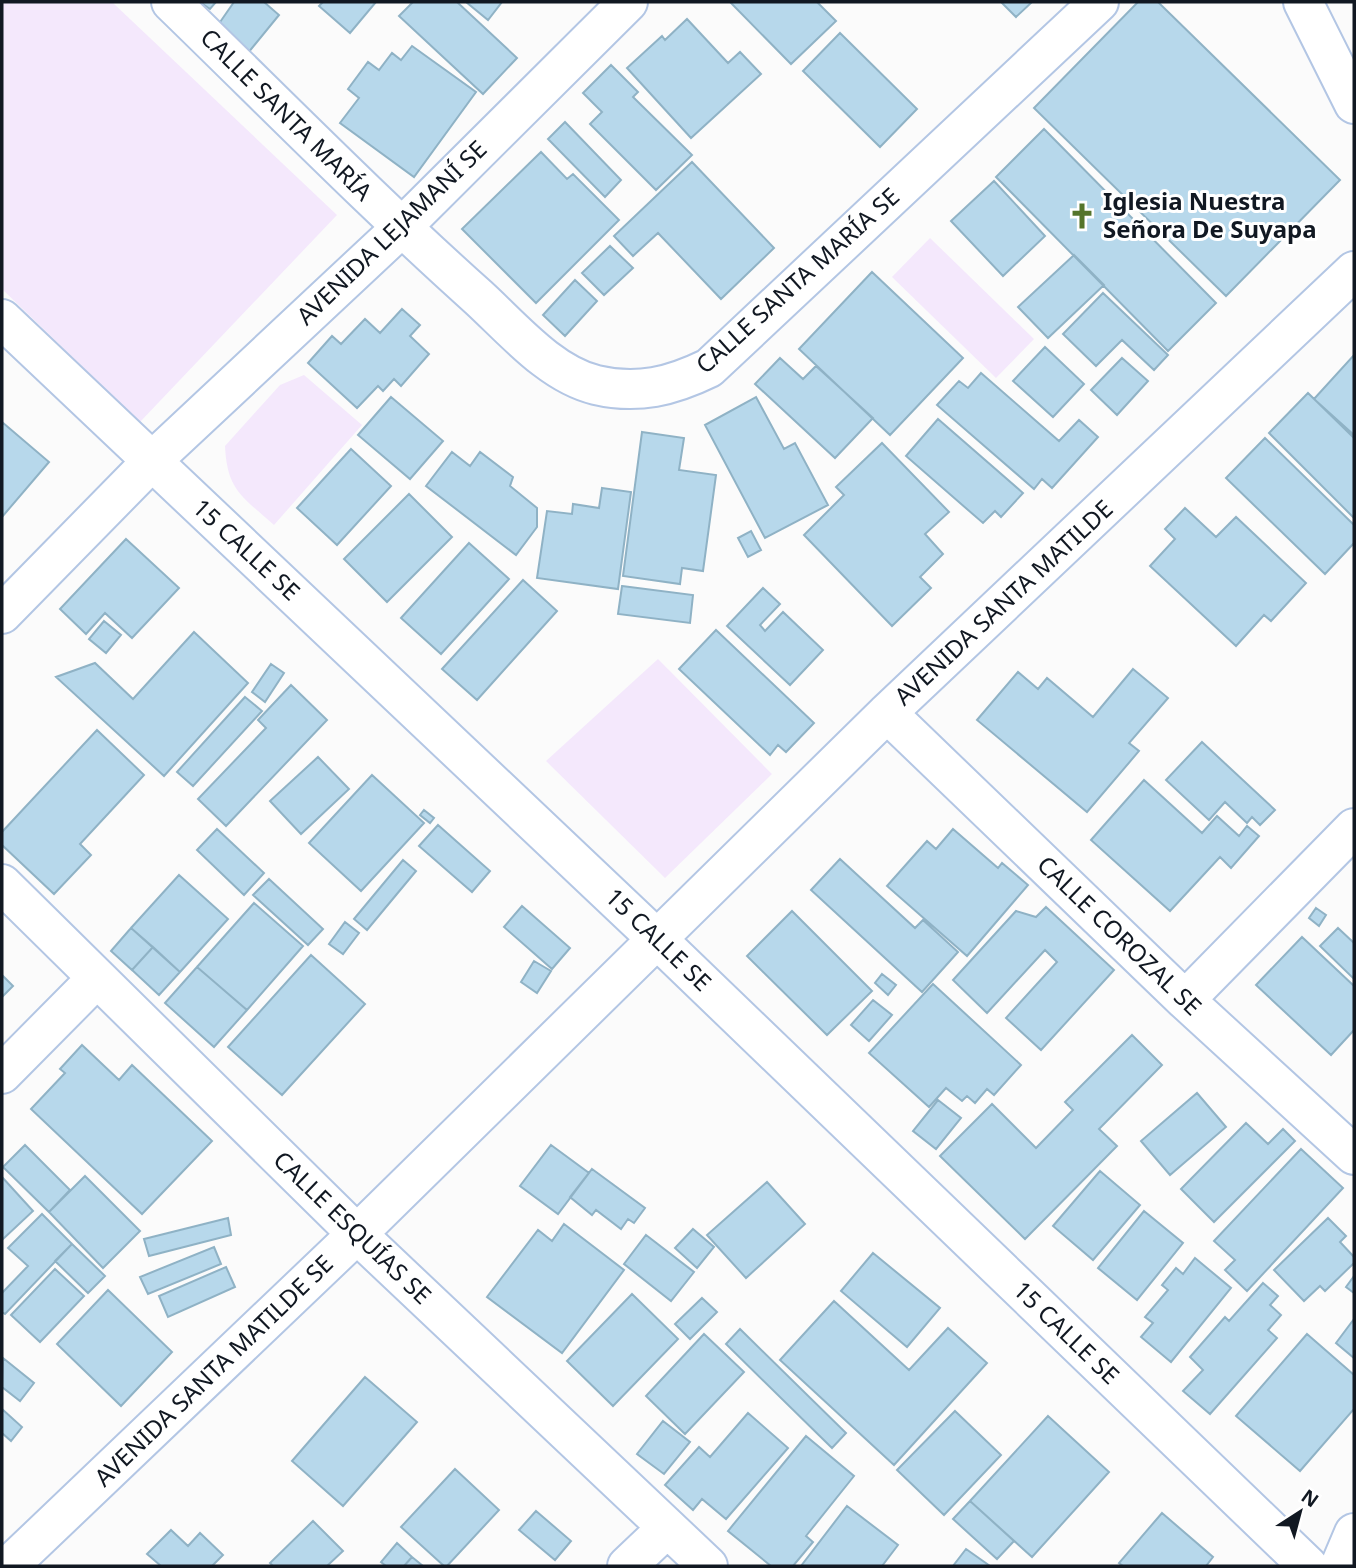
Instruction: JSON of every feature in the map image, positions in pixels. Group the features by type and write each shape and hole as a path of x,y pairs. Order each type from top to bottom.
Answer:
{"street":[{"name":"CALLE SANTA MARÍA","path":"171,2 401,228"},
{"name":"AVENIDA LEJAMANÍ SE","path":"2,614 152,461 401,228 628,2"},
{"name":"CALLE SANTA MARÍA SE","path":"401,228 552,364 595,385 637,390 676,385 709,368 1099,2"},
{"path":"1303,2 1354,104"},
{"name":"AVENIDA SANTA MATILDE","path":"658,940 887,713 1354,271"},
{"name":"15 CALLE SE","path":"2,319 658,940 1308,1566"},
{"name":"CALLE COROZAL SE","path":"887,713 1185,1000 1354,1155"},
{"path":"1185,1000 1354,828"},
{"name":"CALLE ESQUÍAS SE","path":"2,884 357,1234 708,1566"},
{"name":"AVENIDA SANTA MATILDE SE","path":"9,1566 357,1234 658,940"},
{"path":"2,1074 97,978"},
{"path":"627,1566 667,1528"},
{"path":"1340,1566 1354,1533"}],"shaded area":[{"path":"2,2 112,2 337,215 140,422 2,289"},
{"path":"930,238 1034,339 996,378 892,277"},
{"path":"304,375 362,425 274,525 245,500 233,483 226,461 225,446 280,385"},
{"path":"658,659 772,774 665,878 546,761"}],"building":[{"path":"200,2 216,2 210,9"},
{"path":"234,2 264,2 279,15 248,53 218,25"},
{"path":"323,2 376,2 350,33 319,6"},
{"path":"413,2 457,2 517,58 483,94 399,16"},
{"path":"466,2 502,2 488,20"},
{"path":"730,2 817,2 836,21 791,64"},
{"path":"1001,2 1032,2 1016,17"},
{"path":"1138,2 1158,2 1340,180 1226,296 1034,108"},
{"path":"687,19 728,63 740,52 761,74 691,138 627,68 662,36 665,40"},
{"path":"840,33 917,109 880,147 803,71"},
{"path":"412,46 476,92 414,177 340,123 359,98 348,89 368,62 379,70 392,53 401,60"},
{"path":"611,65 638,92 633,97 692,155 656,190 590,124 602,112 583,93"},
{"path":"565,122 621,180 605,197 548,139"},
{"name":"Iglesia Nuestra Señora De Suyapa","path":"1044,129 1216,303 1168,351 996,177"},
{"path":"541,152 567,179 573,174 619,220 536,303 462,229"},
{"path":"692,162 774,248 721,299 658,233 633,256 614,236"},
{"path":"994,181 1045,236 1003,276 951,221"},
{"path":"610,246 633,268 604,295 582,273"},
{"path":"1074,255 1104,285 1048,338 1018,307"},
{"path":"872,272 963,358 890,435 799,349"},
{"path":"575,280 597,301 565,336 543,315"},
{"path":"1103,293 1168,355 1154,370 1122,340 1096,366 1063,334"},
{"path":"402,309 420,325 410,336 429,354 401,386 394,379 383,391 378,386 357,408 308,363 332,336 341,344 365,319 380,333"},
{"path":"1045,347 1084,384 1053,417 1013,381"},
{"path":"1354,355 1354,435 1314,399"},
{"path":"780,358 803,379 816,366 873,418 835,458 755,384"},
{"path":"1122,358 1148,381 1117,415 1091,390"},
{"path":"981,373 1059,441 1079,420 1098,437 1052,488 1042,479 1034,489 937,405 959,381 968,388"},
{"path":"1308,393 1354,438 1354,518 1269,433"},
{"path":"391,397 443,441 410,479 358,435"},
{"path":"756,397 784,449 795,443 828,505 765,538 705,425"},
{"path":"938,419 1023,493 1001,517 995,511 983,523 906,456"},
{"path":"2,422 49,462 2,517"},
{"path":"642,432 684,438 679,470 716,475 703,571 682,568 680,584 623,576"},
{"path":"1265,438 1354,525 1354,543 1325,574 1226,478"},
{"path":"882,443 949,512 925,534 943,554 920,577 931,588 892,626 804,535 844,495 836,487"},
{"path":"351,449 391,486 337,545 297,508"},
{"path":"452,452 470,466 480,452 513,477 510,486 537,508 537,527 516,555 426,486"},
{"path":"602,488 631,492 618,589 537,578 547,511 572,514 573,504 599,508"},
{"path":"409,494 452,537 387,602 344,559"},
{"path":"1185,508 1216,537 1236,517 1306,583 1271,621 1264,615 1236,646 1150,566 1175,539 1165,529"},
{"path":"751,531 761,550 748,557 738,538"},
{"path":"126,539 179,588 132,638 105,613 86,634 60,609"},
{"path":"469,543 509,579 441,654 401,618"},
{"path":"523,580 557,611 477,700 442,669"},
{"path":"622,586 693,595 690,623 618,614"},
{"path":"763,588 780,604 760,625 765,631 783,612 823,650 790,685 727,626"},
{"path":"104,621 121,635 106,653 89,639"},
{"path":"716,630 814,723 786,752 778,745 770,755 679,669"},
{"path":"194,632 248,683 164,776 56,677 95,663 133,699"},
{"path":"271,664 284,673 265,702 252,692"},
{"path":"1133,669 1168,698 1129,743 1139,751 1087,812 977,720 1018,672 1038,689 1047,678 1093,717"},
{"path":"291,685 327,720 226,826 198,799 266,728 258,720"},
{"path":"245,697 262,711 193,786 177,772"},
{"path":"97,730 144,775 80,844 91,855 54,894 2,845 2,832"},
{"path":"1202,742 1275,810 1260,825 1252,817 1247,823 1225,802 1209,820 1166,780"},
{"path":"318,757 349,789 301,834 270,801"},
{"path":"372,775 424,823 361,891 309,843"},
{"path":"1144,780 1202,833 1217,816 1239,836 1247,826 1259,836 1231,868 1220,857 1170,911 1091,840"},
{"path":"424,810 434,818 430,823 420,815"},
{"path":"438,825 490,871 472,892 419,846"},
{"path":"217,829 264,873 244,895 197,850"},
{"path":"953,829 998,868 1002,863 1028,885 967,956 887,886 927,841 936,849"},
{"path":"840,859 915,928 923,920 958,952 922,992 811,890"},
{"path":"403,860 416,871 367,930 354,919"},
{"path":"179,875 228,919 180,972 131,928"},
{"path":"269,879 323,929 308,945 253,895"},
{"path":"254,903 303,946 247,1010 197,967"},
{"path":"522,906 570,948 552,969 504,927"},
{"path":"1046,907 1114,970 1041,1050 1006,1018 1057,962 1045,950 987,1013 953,980 1016,911 1036,917"},
{"path":"1316,908 1326,915 1319,926 1309,918"},
{"path":"792,911 872,991 827,1035 747,956"},
{"path":"345,922 359,933 343,954 329,944"},
{"path":"131,928 153,947 132,970 111,951"},
{"path":"1338,928 1354,943 1354,979 1320,946"},
{"path":"1302,937 1354,986 1354,1030 1331,1055 1256,985"},
{"path":"153,947 180,972 159,995 132,970"},
{"path":"311,955 365,1004 282,1095 228,1047"},
{"path":"534,961 551,971 537,993 521,982"},
{"path":"197,967 247,1010 214,1047 165,1003"},
{"path":"882,974 896,985 888,995 875,983"},
{"path":"2,975 13,986 2,997"},
{"path":"933,984 1021,1065 994,1095 987,1089 975,1103 967,1096 962,1101 946,1088 929,1107 869,1053"},
{"path":"873,1000 892,1015 869,1041 851,1025"},
{"path":"1132,1035 1162,1065 1099,1129 1117,1146 1025,1239 940,1156 992,1104 1036,1148 1073,1110 1065,1102"},
{"path":"82,1045 119,1080 132,1065 212,1141 142,1214 31,1109 65,1073 60,1069"},
{"path":"1197,1093 1226,1127 1170,1175 1141,1141"},
{"path":"938,1100 961,1118 936,1149 913,1131"},
{"path":"1246,1123 1268,1144 1283,1129 1295,1141 1214,1222 1181,1189"},
{"path":"25,1145 70,1190 49,1212 3,1167"},
{"path":"551,1145 589,1173 558,1214 520,1186"},
{"path":"1301,1149 1343,1188 1247,1291 1225,1270 1235,1260 1214,1241"},
{"path":"592,1169 645,1208 634,1223 628,1219 621,1229 596,1210 592,1215 570,1197"},
{"path":"1100,1171 1140,1205 1093,1260 1053,1226"},
{"path":"85,1176 140,1231 103,1268 49,1212"},
{"path":"2,1177 33,1211 2,1240"},
{"path":"767,1182 805,1224 746,1278 707,1235"},
{"path":"1144,1211 1183,1243 1137,1300 1098,1268"},
{"path":"42,1214 72,1244 5,1314 2,1312 2,1293 28,1266 8,1248"},
{"path":"228,1218 231,1235 149,1256 144,1239"},
{"path":"1328,1218 1346,1236 1340,1242 1354,1257 1354,1263 1325,1291 1320,1286 1304,1301 1274,1270"},
{"path":"564,1224 624,1270 562,1353 487,1297 538,1230 552,1241"},
{"path":"693,1229 714,1247 697,1268 675,1248"},
{"path":"646,1235 694,1272 671,1301 624,1264"},
{"path":"72,1244 105,1276 88,1293 55,1261"},
{"path":"214,1247 221,1264 148,1294 140,1277"},
{"path":"873,1253 940,1308 907,1347 841,1291"},
{"path":"1195,1258 1231,1288 1171,1362 1141,1337 1153,1323 1145,1317 1168,1290 1162,1285 1176,1268 1183,1274"},
{"path":"226,1267 235,1287 168,1317 159,1296"},
{"path":"55,1269 84,1296 40,1342 11,1315"},
{"path":"1354,1276 1354,1293 1346,1287"},
{"path":"1263,1283 1278,1296 1270,1305 1281,1315 1268,1330 1277,1338 1210,1414 1183,1391 1203,1370 1190,1357 1225,1317 1229,1321"},
{"path":"108,1290 172,1352 121,1406 57,1344"},
{"path":"632,1294 678,1339 613,1406 567,1361"},
{"path":"702,1298 717,1312 690,1339 675,1324"},
{"path":"834,1301 909,1370 948,1328 987,1363 894,1465 780,1360"},
{"path":"1354,1319 1354,1358 1336,1343"},
{"path":"740,1329 846,1433 832,1448 726,1344"},
{"path":"704,1334 744,1372 685,1434 646,1396"},
{"path":"1307,1334 1354,1375 1354,1409 1300,1471 1236,1416"},
{"path":"3,1358 34,1383 20,1401 2,1387"},
{"path":"365,1377 417,1422 343,1506 292,1461"},
{"path":"2,1409 22,1427 11,1441 2,1433"},
{"path":"955,1411 1001,1455 944,1515 897,1470"},
{"path":"748,1413 788,1448 726,1519 702,1499 693,1510 665,1485 699,1447 710,1457"},
{"path":"1048,1416 1109,1472 1032,1557 970,1501"},
{"path":"663,1421 690,1442 664,1474 637,1454"},
{"path":"806,1436 854,1476 806,1536 813,1542 793,1566 771,1566 728,1531"},
{"path":"455,1469 499,1510 447,1566 444,1566 401,1527"},
{"path":"970,1501 1014,1541 997,1559 953,1519"},
{"path":"847,1506 898,1545 882,1566 801,1566"},
{"path":"536,1511 571,1541 555,1560 519,1530"},
{"path":"1162,1513 1213,1557 1206,1566 1123,1566 1119,1563"},
{"path":"313,1521 343,1551 327,1566 273,1566 270,1563"},
{"path":"171,1530 188,1546 200,1533 223,1555 212,1566 161,1566 147,1554"},
{"path":"397,1543 412,1557 404,1566 386,1566 381,1562"},
{"path":"966,1549 990,1566 953,1566"},
{"path":"412,1557 423,1566 404,1566"}],"place":[{"name":"Iglesia Nuestra Señora De Suyapa","path":"1082,216"}]}
